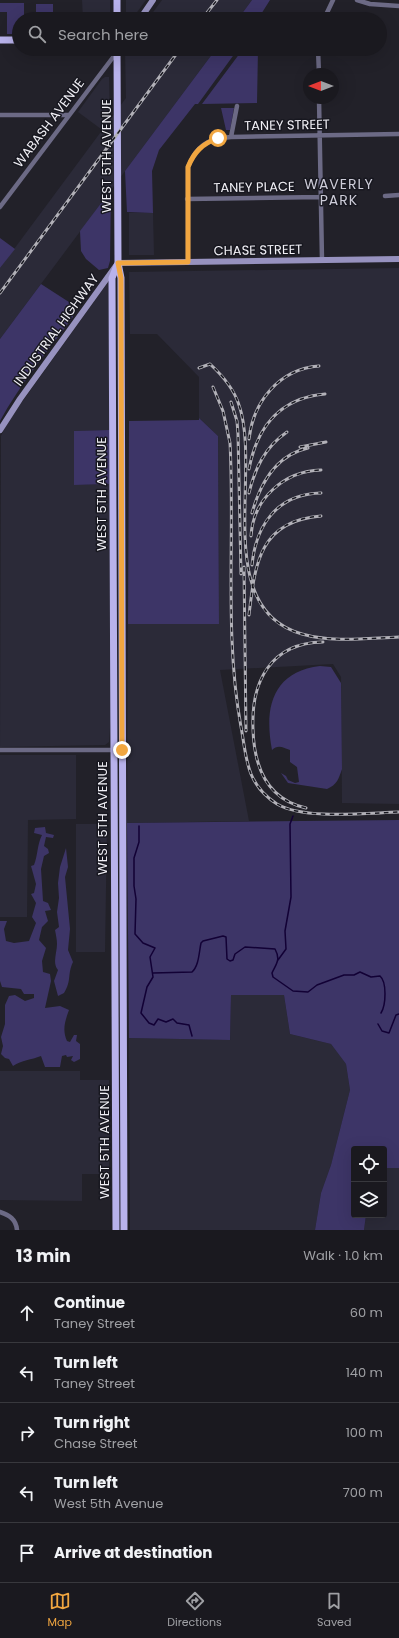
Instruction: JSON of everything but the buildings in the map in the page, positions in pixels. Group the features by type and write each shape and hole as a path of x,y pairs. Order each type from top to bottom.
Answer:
{"main road":[{"path":"117,0 117,12"},
{"path":"0,40 12,40"},
{"name":"WEST 5TH AVENUE","path":"117,56 118,263 121,278 124,1230"},
{"name":"WEST 5TH AVENUE","path":"116,1230 112,278 118,263"},
{"path":"113,368 121,368"},
{"path":"113,488 122,488"},
{"path":"114,670 122,669"},
{"path":"115,986 123,986"},
{"path":"116,1160 124,1159"}],"street":[{"path":"145,12 154,0"},
{"path":"327,12 333,0"},
{"path":"357,0 383,6 399,6"},
{"name":"WABASH AVENUE","path":"0,207 113,56"},
{"path":"318,56 318,68"},
{"path":"319,104 322,260"},
{"path":"231,137 237,106"},
{"path":"0,115 69,115"},
{"name":"TANEY STREET","path":"188,262 186,176 192,156 207,142 218,138 231,137 399,134"},
{"path":"385,196 399,195"},
{"name":"TANEY PLACE","path":"187,199 320,197"},
{"name":"CHASE STREET","path":"118,263 399,259"},
{"name":"INDUSTRIAL HIGHWAY","path":"0,430 20,399 118,263"},
{"path":"0,750 122,750"},
{"path":"0,1212 9,1215 14,1221 17,1230"}],"shaded area":[{"path":"82,0 110,0 110,12 83,12"},
{"path":"126,0 146,0 137,12 126,12"},
{"path":"162,0 252,0 243,12 153,12"},
{"path":"252,0 270,0 262,12 243,12"},
{"path":"0,3 24,3 24,12 12,12 12,34 7,34 7,12 0,12"},
{"path":"36,4 53,4 53,12 36,12"},
{"path":"125,56 211,56 0,339 0,268 126,98"},
{"path":"211,56 233,56 198,104 195,104 159,150 152,171 153,213 127,212 125,171"},
{"path":"238,56 258,56 257,103 202,104"},
{"path":"105,77 109,77 110,116 101,129 78,112"},
{"path":"221,108 234,108 230,130 226,130"},
{"path":"111,190 110,261 108,268 99,270 86,259 81,251 80,231"},
{"path":"129,213 153,213 154,255 129,255"},
{"path":"0,238 15,249 0,268"},
{"path":"399,268 399,804 342,803 341,677 333,664 220,670 249,821 127,823 128,624 219,624 218,436 199,418 199,377 157,334 130,334 129,272"},
{"path":"109,281 109,430 74,431 74,485 109,484 112,701 109,742 105,745 0,747 1,436 7,423"},
{"path":"41,284 72,304 73,317 25,381 0,421 0,339"},
{"path":"199,418 218,436 219,624 128,624 129,421 199,420"},
{"path":"109,430 109,484 74,485 74,431"},
{"path":"320,666 331,667 341,683 342,769 339,778 327,789 288,783 281,773 286,776 288,780 295,783 299,782 297,767 290,762 290,750 276,747 272,750 269,720 275,694 282,684 291,676 304,670"},
{"path":"0,755 76,755 76,819 28,820 27,917 0,917"},
{"path":"399,820 399,1168 387,1168 387,1146 351,1146 351,1218 366,1218 364,1230 315,1230 321,1193 331,1165 350,1090 346,1064 331,1044 290,1034 284,995 231,995 230,1040 129,1038 127,823"},
{"path":"76,824 107,824 105,952 76,952"},
{"path":"45,827 46,833 54,835 53,838 46,837 44,846 48,849 49,853 44,856 41,869 43,901 48,903 51,910 45,911 48,921 42,927 39,940 46,948 42,961 43,972 50,974 51,981 45,1008 60,1006 69,1010 66,1018 65,1037 67,1041 70,1042 74,1035 77,1035 76,1041 80,1044 80,1059 74,1062 71,1060 73,1056 67,1057 66,1055 62,1056 60,1067 45,1067 41,1056 20,1062 13,1066 9,1059 5,1058 1,1054 3,1046 1,1037 5,1024 5,1005 9,996 15,995 25,1001 34,998 34,994 24,994 21,989 2,987 0,981 0,921 7,921 4,929 6,941 14,943 29,941 36,923 32,917 36,903 31,894 34,893 36,884 31,866 34,865 42,835 34,833 35,828"},
{"path":"66,848 68,867 65,877 70,929 68,950 73,962 70,970 69,981 64,993 58,996 54,981 58,970 55,964 57,939 55,930 59,927 57,912 59,898 58,883 60,867"},
{"path":"231,995 284,995 290,1034 331,1044 346,1064 350,1090 331,1165 321,1193 315,1230 130,1230 129,1038 230,1040"},
{"path":"0,1071 80,1071 80,1080 109,1080 109,1174 82,1174 82,1201 0,1200"},
{"path":"387,1168 399,1168 399,1230 364,1230 366,1218 387,1218"}],"waterway":[{"path":"278,960 286,949 285,931 291,897 290,824 293,816"},
{"path":"139,826 139,842 134,858 134,886 136,899 135,934 143,943 155,948 150,957 153,977 147,987 141,1013 149,1023 154,1025 158,1019 166,1022 173,1019 177,1023 189,1025 192,1036"},
{"path":"153,973 192,972 197,963 201,943 203,941 223,936 226,937 227,959 230,961 233,960 235,954 245,947 275,949 278,959 272,973 273,977 293,991 308,992 317,985 344,975 354,975 360,972 371,977 380,976 385,988 384,1005 381,1013"},
{"path":"378,1024 382,1031 389,1033 396,1015 399,1014"}],"railway":[{"path":"208,12 217,0"},
{"path":"0,293 175,56"},
{"path":"199,368 210,364 228,383 239,405 245,433 245,535 248,568 257,597 274,620 302,634 314,637 338,639 399,637"},
{"path":"249,439 256,412 262,400 270,390 292,373 305,368 319,366"},
{"path":"213,387 223,411 230,443 231,621 233,657 241,727 251,774 265,795 277,804 289,809 319,814 399,812"},
{"path":"249,469 258,440 273,417 283,408 295,402 309,397 325,394"},
{"path":"231,402 237,421 238,434 241,574"},
{"path":"249,493 254,475 262,459 273,444 287,432"},
{"path":"300,447 326,442"},
{"path":"252,513 255,502 271,472 287,457 308,448"},
{"path":"251,536 253,523 258,510 264,499 273,490 283,482 295,476 321,470"},
{"path":"252,565 258,537 272,514 292,499 321,493"},
{"path":"249,615 254,579 264,548 273,536 284,526 300,520 321,516"},
{"path":"244,567 246,731"},
{"path":"306,808 292,804 281,797 272,789 265,779 256,756 253,712 260,681 267,668 289,649 305,644 323,642"}],"district":[{"name":"WAVERLY PARK","path":"339,192"}],"route":[{"path":"122,750 121,278 118,263 188,262 186,176 188,167 192,156 198,149 207,142 218,138"}]}
